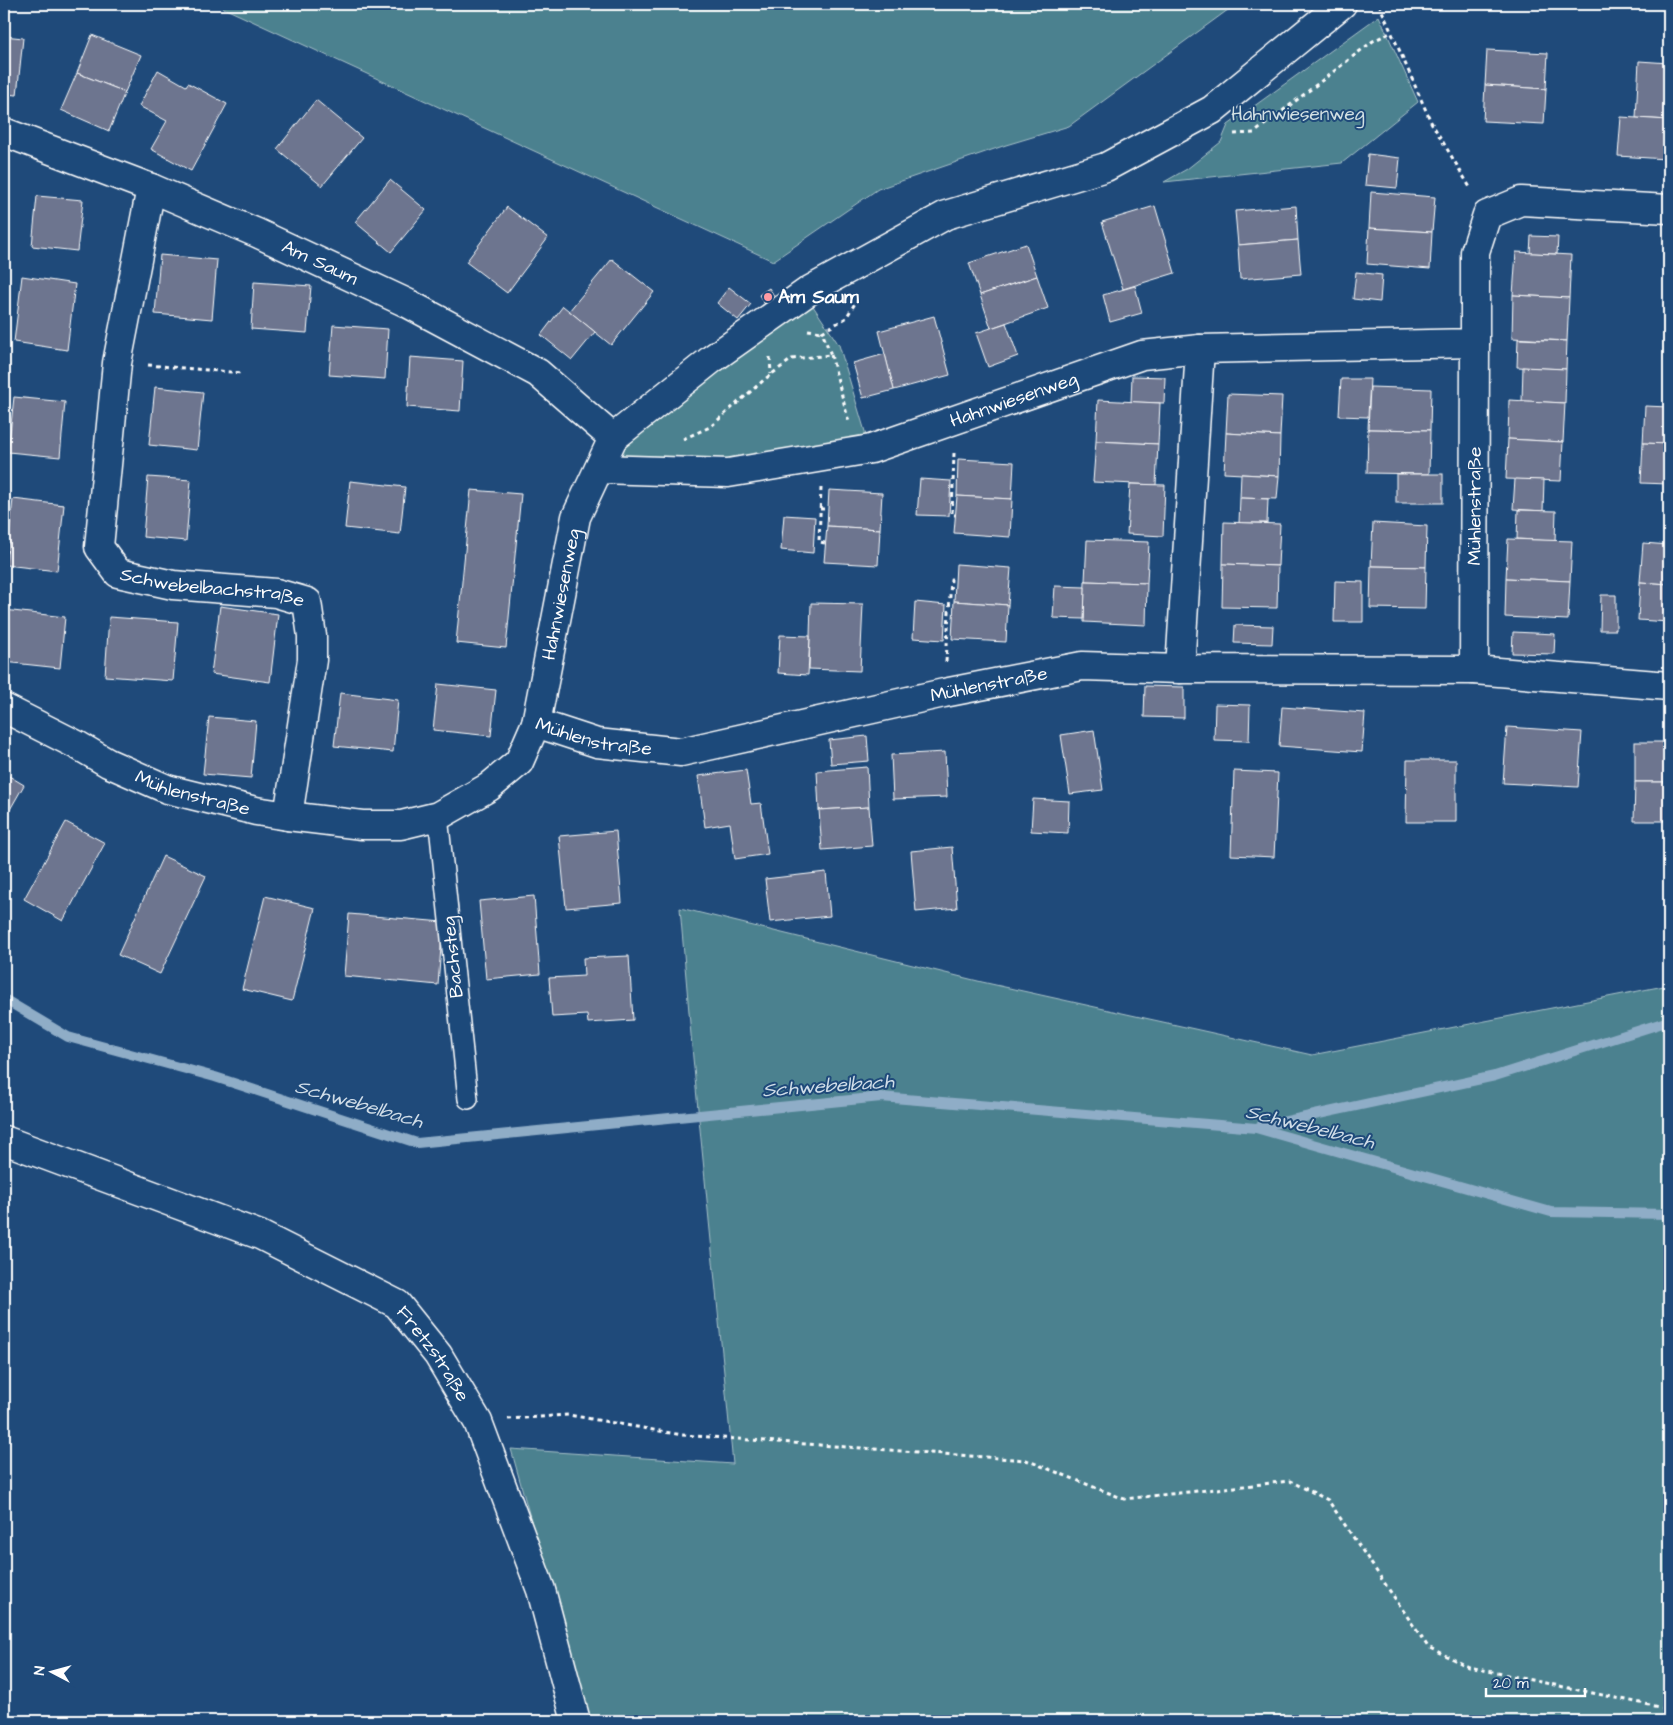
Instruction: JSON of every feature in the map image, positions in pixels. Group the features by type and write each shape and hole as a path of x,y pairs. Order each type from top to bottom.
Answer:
{"street":[{"path":"613,438 712,359 810,290 946,215 1106,167 1212,110 1342,4"},
{"name":"Am Saum","path":"4,132 151,188 257,233 407,303 538,373 613,438"},
{"name":"Schwebelbachstraße","path":"151,188 117,363 99,547 118,573 173,584 276,593 307,602 312,636 312,660 288,816"},
{"path":"1475,343 1475,252 1487,215 1521,201 1669,208"},
{"name":"Hahnwiesenweg","path":"600,470 728,473 871,449 1142,355 1200,349 1475,343"},
{"name":"Mühlenstraße","path":"1474,670 1475,343"},
{"path":"1180,669 1200,349"},
{"name":"Hahnwiesenweg","path":"536,723 576,517 600,470 613,438"},
{"name":"Mühlenstraße","path":"4,708 108,763 167,789 256,811 288,816 362,825 401,825 438,816 489,787 518,762 536,723 597,743 681,752 944,692 1082,666 1180,669 1474,670 1669,686"},
{"name":"Fretzstraße","path":"4,1140 260,1236 397,1304 438,1355 478,1422 541,1590 576,1721"}],"lane":[{"name":"Bachsteg","path":"438,816 468,1099"}],"path":[{"path":"1379,4 1431,122 1487,215"},
{"path":"1227,134 1254,133 1373,41 1392,32"},
{"path":"857,451 831,355 822,332 846,318 862,295"},
{"path":"676,442 710,427 765,379 792,359 831,355"},
{"path":"117,363 242,373"},
{"path":"955,515 952,515 957,420"},
{"path":"822,457 819,542 825,543"},
{"path":"953,476 958,476"},
{"path":"820,509 827,508"},
{"path":"944,692 951,618 951,579 955,580"},
{"path":"478,1422 569,1415 682,1435 1026,1460 1124,1499 1290,1481 1328,1500 1428,1647 1469,1666 1669,1709"}],"green space":[{"path":"215,4 1236,4 1069,126 1006,145 878,189 773,261"},
{"path":"1379,16 1418,102 1342,163 1164,182 1187,169 1221,142 1228,125"},
{"path":"811,303 839,345 869,445 726,469 607,465 619,441"},
{"path":"680,908 982,982 1312,1055 1669,985 1669,1721 587,1721 511,1449 733,1464"}],"building":[{"path":"92,35 141,55 125,92 77,73"},
{"path":"4,36 23,38 17,95 4,94"},
{"path":"1487,50 1548,53 1546,89 1485,85"},
{"path":"1639,61 1669,63 1669,120 1636,118"},
{"path":"158,70 186,86 188,83 227,104 191,171 151,149 167,121 139,106"},
{"path":"77,73 125,92 109,131 61,110"},
{"path":"1485,85 1546,89 1544,124 1483,121"},
{"path":"316,100 362,138 322,186 277,149"},
{"path":"1621,117 1668,120 1666,159 1618,156"},
{"path":"1368,154 1400,158 1397,188 1365,185"},
{"path":"390,180 426,210 391,252 355,222"},
{"path":"1371,192 1435,197 1432,232 1369,228"},
{"path":"37,196 83,200 77,251 32,246"},
{"path":"1155,206 1175,273 1123,289 1102,222"},
{"path":"1296,206 1298,240 1238,245 1235,211"},
{"path":"507,207 548,238 507,293 466,262"},
{"path":"1369,228 1432,232 1430,269 1367,264"},
{"path":"1531,236 1558,237 1557,254 1530,253"},
{"path":"1298,240 1301,274 1240,279 1238,245"},
{"path":"1026,244 1037,276 980,295 969,263"},
{"path":"1516,252 1571,255 1569,298 1513,295"},
{"path":"160,255 217,260 212,319 155,314"},
{"path":"612,259 654,292 611,345 569,311"},
{"path":"1356,272 1382,275 1380,302 1353,299"},
{"path":"22,276 75,284 67,350 14,342"},
{"path":"1037,276 1048,308 991,328 980,295"},
{"path":"254,282 311,286 307,333 251,329"},
{"path":"1135,286 1142,313 1110,322 1103,295"},
{"path":"729,287 751,304 738,320 717,303"},
{"name":"Am Saum","path":"769,288 776,299 766,306 759,295"},
{"path":"1513,295 1569,298 1567,341 1512,338"},
{"path":"563,306 595,332 572,360 541,335"},
{"path":"934,316 950,375 894,390 879,331"},
{"path":"1006,323 1018,356 988,367 976,333"},
{"path":"333,325 388,329 385,379 329,375"},
{"path":"1518,339 1567,341 1566,369 1517,367"},
{"path":"885,354 894,390 863,398 853,363"},
{"path":"410,357 463,361 460,411 407,407"},
{"path":"1523,367 1566,369 1565,403 1522,401"},
{"path":"1132,376 1165,377 1164,403 1131,402"},
{"path":"1341,379 1370,379 1368,417 1339,416"},
{"path":"155,387 203,392 197,450 149,445"},
{"path":"1370,387 1431,389 1430,430 1368,429"},
{"path":"1228,394 1282,396 1280,436 1226,433"},
{"path":"14,397 65,402 60,457 8,452"},
{"path":"1098,400 1160,403 1158,444 1096,441"},
{"path":"1509,400 1565,403 1563,442 1508,439"},
{"path":"1645,406 1669,407 1669,444 1643,443"},
{"path":"1368,429 1430,430 1429,474 1367,473"},
{"path":"1226,433 1280,436 1279,476 1224,473"},
{"path":"1508,439 1563,442 1561,481 1506,479"},
{"path":"1096,441 1158,444 1156,485 1093,482"},
{"path":"1643,443 1669,444 1669,484 1641,483"},
{"path":"958,459 1014,462 1012,499 957,496"},
{"path":"1241,474 1279,476 1277,499 1240,498"},
{"path":"1396,474 1443,474 1443,503 1396,503"},
{"path":"148,477 191,480 186,541 143,537"},
{"path":"920,479 951,481 949,516 917,515"},
{"path":"1515,479 1544,480 1543,511 1513,509"},
{"path":"350,481 405,487 400,534 345,528"},
{"path":"1130,484 1165,485 1163,536 1127,534"},
{"path":"471,490 521,494 506,648 456,643"},
{"path":"829,490 882,493 880,529 827,526"},
{"path":"957,496 1012,499 1010,537 954,533"},
{"path":"1240,498 1268,499 1267,523 1239,523"},
{"path":"13,499 64,505 57,571 6,565"},
{"path":"1518,510 1556,511 1555,541 1517,539"},
{"path":"784,515 815,517 813,553 781,550"},
{"path":"1224,522 1280,524 1278,566 1223,564"},
{"path":"1373,523 1427,526 1426,567 1371,566"},
{"path":"827,526 880,529 878,565 824,562"},
{"path":"1508,539 1572,541 1570,581 1506,578"},
{"path":"1087,540 1149,542 1147,583 1085,581"},
{"path":"1643,543 1669,545 1669,584 1640,582"},
{"path":"956,564 1011,568 1008,605 954,601"},
{"path":"1223,564 1278,566 1277,608 1222,607"},
{"path":"1371,566 1426,567 1425,609 1370,608"},
{"path":"1506,578 1570,581 1568,620 1505,617"},
{"path":"1085,581 1147,583 1146,625 1084,622"},
{"path":"1335,581 1363,582 1363,622 1334,622"},
{"path":"1640,582 1669,584 1669,622 1638,620"},
{"path":"1055,586 1085,587 1084,619 1053,618"},
{"path":"1601,595 1616,595 1616,630 1600,630"},
{"path":"954,601 1008,605 1006,642 952,639"},
{"path":"915,602 946,605 944,640 913,638"},
{"path":"811,603 863,604 860,671 809,669"},
{"path":"220,606 278,614 270,682 211,674"},
{"path":"4,610 65,617 60,668 4,662"},
{"path":"109,617 178,622 173,681 105,676"},
{"path":"1235,625 1273,626 1272,644 1234,643"},
{"path":"1513,632 1555,634 1554,654 1512,653"},
{"path":"780,635 810,636 808,675 778,673"},
{"path":"438,684 496,690 491,736 433,730"},
{"path":"1145,686 1184,687 1184,718 1144,717"},
{"path":"340,693 398,700 393,752 334,746"},
{"path":"1215,704 1250,705 1249,741 1214,740"},
{"path":"1282,707 1365,713 1362,752 1279,746"},
{"path":"209,717 256,721 251,778 203,774"},
{"path":"1507,727 1582,732 1578,787 1503,783"},
{"path":"1094,730 1103,790 1070,794 1061,735"},
{"path":"867,736 869,761 831,764 829,740"},
{"path":"1635,742 1669,742 1669,782 1635,782"},
{"path":"945,752 947,797 893,799 891,755"},
{"path":"1407,760 1456,760 1456,822 1406,822"},
{"path":"867,767 869,807 819,810 817,771"},
{"path":"746,770 751,804 761,803 768,854 735,859 730,823 705,827 698,776"},
{"path":"1234,771 1278,773 1274,857 1231,855"},
{"path":"4,773 24,785 4,820"},
{"path":"1635,782 1669,782 1669,821 1634,821"},
{"path":"1033,799 1069,801 1068,833 1031,831"},
{"path":"869,807 872,846 822,850 819,810"},
{"path":"66,822 105,843 63,921 24,899"},
{"path":"616,831 622,903 566,908 559,836"},
{"path":"952,847 957,908 916,912 911,851"},
{"path":"163,856 206,876 160,974 118,955"},
{"path":"826,872 830,916 770,922 765,879"},
{"path":"265,896 315,908 292,1001 242,989"},
{"path":"534,896 540,974 486,979 479,901"},
{"path":"349,914 443,922 438,985 344,976"},
{"path":"629,956 633,1020 588,1023 587,1015 552,1017 549,978 584,976 583,958"}],"waterway":[{"name":"Schwebelbach","path":"4,999 68,1037 215,1077 417,1143 881,1097 1256,1128 1551,1212 1669,1214"},
{"path":"1259,1127 1495,1076 1669,1021"}],"place":[{"name":"Am Saum","path":"768,297"}]}
